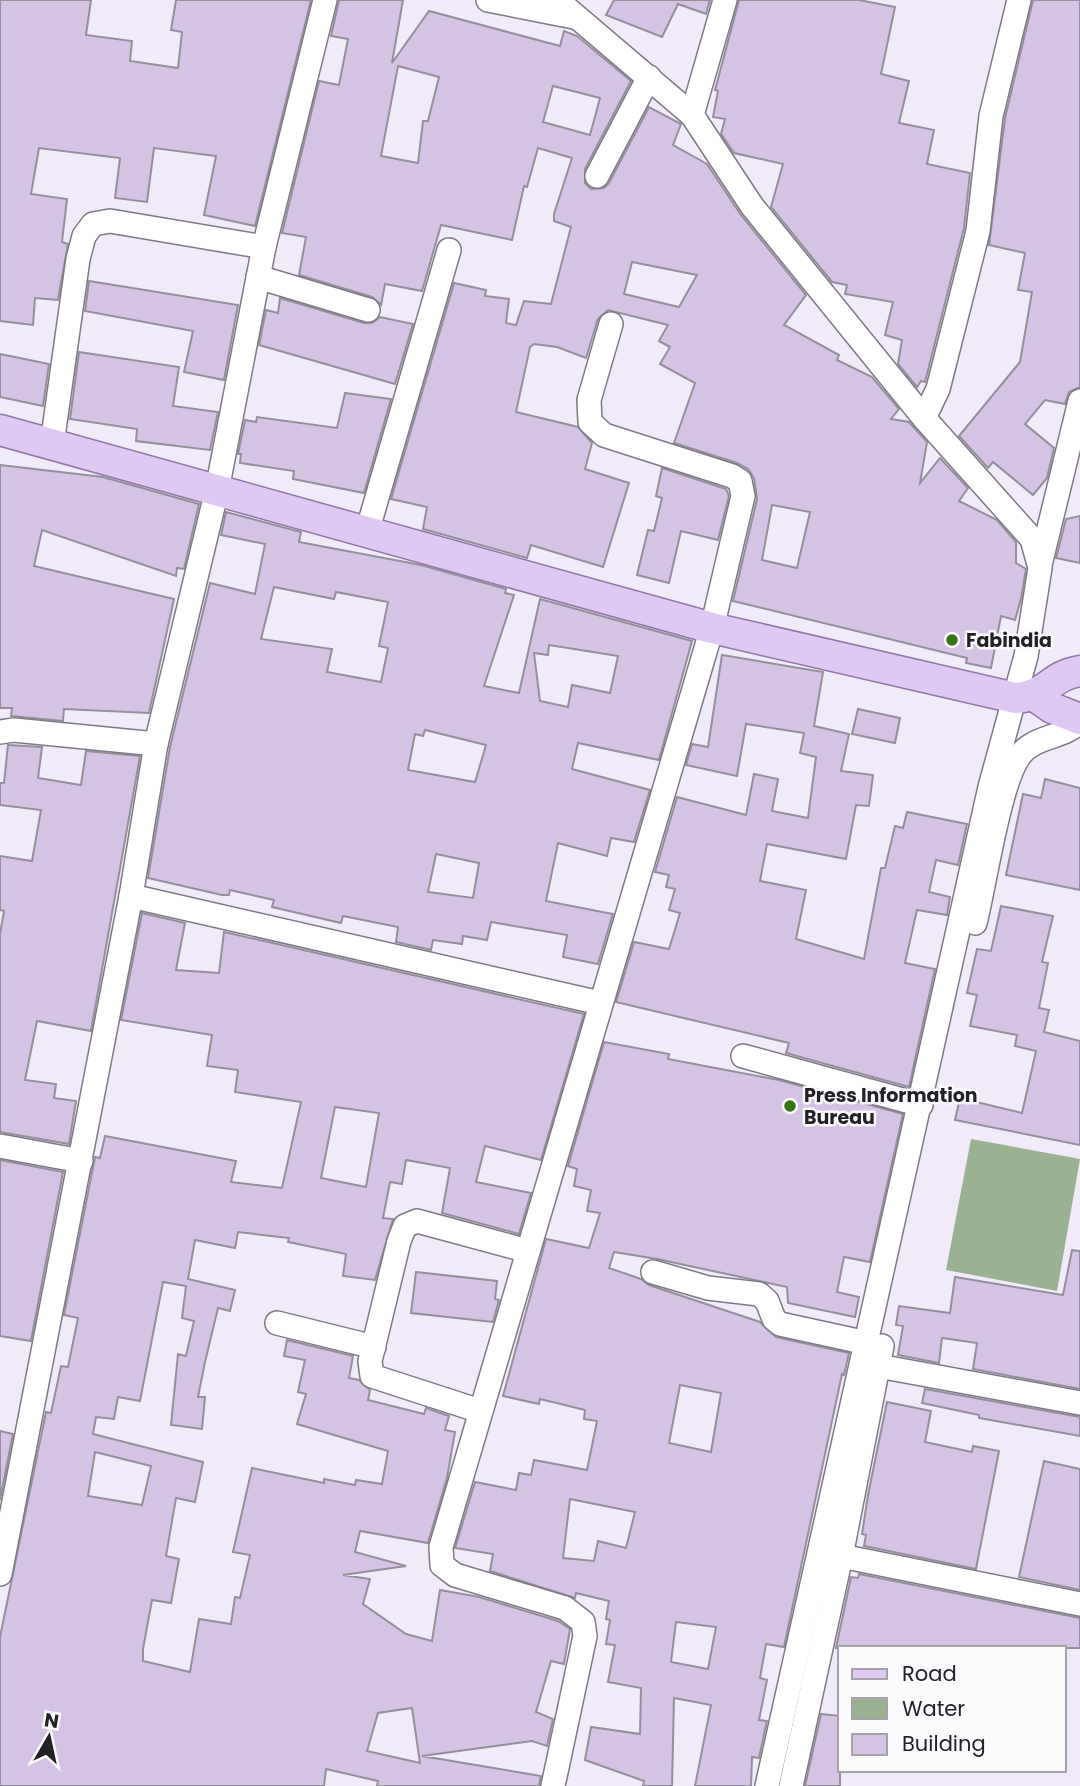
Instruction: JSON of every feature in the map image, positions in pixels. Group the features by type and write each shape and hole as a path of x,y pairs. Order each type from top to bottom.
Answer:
{"main road":[{"path":"0,430 712,628 1026,697 1080,720"},
{"path":"1026,697 1068,673 1080,671"}],"street":[{"path":"0,1574 131,896 156,744 217,490 264,247 325,0"},
{"path":"488,0 582,19"},
{"path":"557,0 692,115 752,206 924,418 1032,540 1040,568"},
{"path":"692,115 725,0"},
{"path":"924,418 938,389 978,231 991,116 1019,0"},
{"path":"597,176 649,77"},
{"path":"52,444 78,259 84,236 93,224 110,221 264,247"},
{"path":"367,532 449,250"},
{"path":"258,276 368,310"},
{"path":"553,1786 585,1636 583,1622 565,1608 455,1576 446,1570 440,1557 480,1411 712,628 743,488 740,481 732,476 604,435 594,428 588,414 589,400 611,324"},
{"path":"767,1786 984,814 1026,697 1026,656 1040,568 1080,401"},
{"path":"791,1786 841,1556 878,1366 1009,779 1019,756 1029,746 1063,734 1080,720"},
{"path":"0,732 14,730 156,744"},
{"path":"131,896 600,1003"},
{"path":"743,1056 921,1105"},
{"path":"0,1146 81,1161"},
{"path":"480,1411 377,1379 369,1370 399,1241 405,1226 411,1222 427,1222 527,1251"},
{"path":"653,1272 722,1291 759,1294 767,1301 774,1320 780,1324 867,1343"},
{"path":"277,1323 374,1347"},
{"path":"878,1366 1080,1402"},
{"path":"841,1556 1080,1604"}],"water":[{"path":"971,1139 1080,1159 1057,1291 946,1270"}],"building":[{"path":"0,0 91,0 86,35 132,41 130,61 178,68 182,32 171,30 176,0 311,0 255,226 204,215 216,156 154,148 147,202 115,198 120,158 39,148 31,194 67,199 62,242 68,244 58,300 35,298 33,325 0,321"},
{"path":"339,0 403,0 392,63 429,11 560,46 564,31 577,36 631,81 585,169 585,183 591,189 604,188 609,183 649,107 681,124 673,145 707,164 741,215 806,295 784,325 839,355 837,360 872,377 899,409 891,419 909,422 927,442 920,483 940,458 968,488 959,501 997,520 1016,542 1016,563 1026,569 1021,599 1015,620 1001,616 991,668 966,663 967,658 733,601 757,499 754,478 748,469 737,463 674,443 695,383 660,364 670,347 659,341 668,325 608,310 598,319 586,358 557,347 534,344 530,347 516,412 578,427 592,443 585,469 629,483 603,567 531,545 527,558 423,529 427,507 391,499 454,283 486,290 485,296 509,299 506,323 516,325 524,301 551,304 571,227 554,221 554,214 572,158 538,148 527,187 524,186 512,240 441,225 422,291 385,284 381,305 372,297 299,275 306,237 282,233 319,81 339,85 348,39 331,36","holes":["398,66 439,77 428,121 423,121 418,163 381,156","553,86 600,98 590,135 543,122","632,262 697,275 679,307 624,294","772,505 810,512 797,568 762,560"]},
{"path":"614,0 710,0 706,14 678,4 662,37 606,15"},
{"path":"739,0 859,0 895,7 881,74 909,81 899,123 934,130 927,164 970,173 964,228 925,382 921,381 917,387 898,364 902,340 885,335 893,302 845,294 847,285 832,282 771,207 783,164 734,153 721,134 725,119 713,117 718,91 715,90"},
{"path":"1033,0 1080,0 1080,387 1069,392 1065,404 1045,400 1025,424 1054,448 1047,478 1033,495 993,462 988,468 959,436 1020,362 1032,292 1018,290 1025,253 989,245 1005,118"},
{"path":"89,281 238,305 224,380 184,372 193,331 85,311"},
{"path":"280,298 364,323 372,323 380,317 413,324 395,384 259,345 266,310 278,313"},
{"path":"79,352 179,367 173,406 218,412 210,450 136,441 137,429 70,419"},
{"path":"0,354 49,364 43,406 0,397"},
{"path":"345,393 391,399 364,493 293,479 294,471 240,463 241,454 238,454 245,420 256,422 257,417 337,428"},
{"path":"0,465 103,477 199,504 184,569 177,568 176,576 42,530 34,566 174,599 149,713 64,709 63,721 11,716 12,708 0,708"},
{"path":"662,468 726,489 729,496 718,540 681,531 669,583 637,575 648,530 654,531 662,498 656,496"},
{"path":"226,512 301,532 299,542 421,565 506,589 505,593 514,595 484,686 519,693 540,599 692,641 659,760 578,743 572,769 650,790 634,842 611,838 607,856 558,843 546,901 613,914 598,964 563,957 567,935 491,922 487,940 463,936 462,944 433,940 431,950 396,942 398,927 343,916 341,923 272,907 274,900 230,890 229,895 222,895 148,878 170,747 210,583 255,594 265,544 221,535","holes":["274,587 334,599 336,592 388,602 379,646 388,648 381,682 327,672 332,649 261,639","549,645 618,656 610,693 572,685 568,707 540,701 534,653 548,655","425,730 486,745 475,782 408,770 415,734 423,736","436,854 479,863 473,898 428,892"]},
{"path":"1080,516 1080,563 1056,558 1066,519"},
{"path":"722,655 823,672 814,726 849,734 841,771 873,775 869,806 856,805 846,859 767,844 760,881 806,890 796,939 864,959 881,868 885,868 895,826 903,828 907,812 967,824 958,865 936,860 929,892 950,897 947,915 917,910 905,963 935,969 909,1087 786,1053 789,1043 616,1002 634,942 669,949 680,913 669,910 675,889 666,887 669,875 655,872 677,797 746,815 754,774 778,779 772,811 808,818 816,757 800,753 804,733 746,724 737,776 686,765 692,744 708,747"},
{"path":"858,709 900,718 895,743 852,734"},
{"path":"8,745 42,747 38,778 81,785 86,751 140,756 91,1031 37,1021 25,1080 56,1084 54,1098 76,1101 69,1144 0,1132 0,934 4,911 0,910 0,856 32,861 41,810 0,805 0,783 4,783"},
{"path":"1045,779 1080,788 1080,890 1006,875 1023,794 1041,798"},
{"path":"1001,906 1053,916 1042,962 1048,963 1039,1008 1049,1010 1044,1032 1080,1041 1080,1145 955,1120 960,1098 1022,1113 1036,1051 1015,1046 1017,1035 970,1026 977,995 967,993 977,949 991,951"},
{"path":"142,913 185,923 176,970 219,973 224,932 584,1014 541,1160 485,1146 476,1182 531,1193 519,1234 442,1213 450,1168 406,1160 402,1184 390,1182 383,1218 393,1219 375,1280 343,1276 346,1254 288,1242 289,1238 238,1232 235,1248 195,1240 188,1279 235,1290 230,1311 218,1308 205,1362 198,1397 205,1397 202,1429 171,1425 178,1354 186,1356 194,1321 182,1318 186,1286 163,1282 140,1401 118,1397 114,1419 96,1417 93,1434 203,1462 195,1502 176,1498 166,1556 179,1559 171,1603 152,1600 143,1649 143,1661 190,1672 199,1619 231,1624 235,1597 240,1598 250,1555 233,1552 252,1468 324,1483 324,1479 355,1485 356,1480 382,1484 388,1451 297,1424 306,1394 298,1392 305,1360 284,1356 287,1340 353,1356 349,1378 359,1380 370,1390 368,1400 424,1414 426,1408 449,1416 445,1430 455,1432 447,1478 428,1543 360,1531 355,1552 406,1566 343,1575 370,1579 363,1604 406,1634 432,1641 440,1590 479,1597 558,1621 570,1629 564,1664 551,1661 536,1712 553,1719 547,1746 532,1741 422,1756 541,1776 539,1786 377,1786 378,1781 326,1769 324,1786 0,1786 0,1637 46,1412 51,1413 61,1366 68,1367 78,1318 64,1315 95,1157 100,1158 105,1136 236,1161 231,1182 282,1188 301,1102 235,1092 238,1070 207,1066 212,1035 121,1020","holes":["335,1107 379,1113 366,1187 321,1178","95,1452 151,1466 142,1505 88,1496","412,1708 420,1763 367,1751 378,1713"]},
{"path":"604,1042 669,1054 668,1059 779,1080 903,1114 870,1262 844,1257 837,1292 859,1297 855,1317 788,1303 787,1287 657,1259 614,1252 609,1268 641,1279 649,1285 760,1322 776,1337 849,1353 844,1375 842,1374 784,1647 766,1644 760,1678 767,1680 759,1720 767,1721 759,1758 752,1757 751,1786 695,1786 711,1705 674,1698 672,1786 643,1786 644,1781 585,1760 591,1727 640,1734 641,1688 608,1682 615,1645 606,1644 610,1620 606,1619 609,1601 576,1593 575,1598 490,1571 493,1554 455,1548 475,1482 516,1490 519,1473 531,1475 534,1460 587,1470 597,1421 584,1419 585,1410 540,1399 539,1404 503,1396 546,1239 589,1248 600,1213 587,1211 591,1190 574,1186 577,1169 568,1166","holes":["680,1385 721,1393 711,1452 669,1443","570,1499 635,1512 626,1548 598,1541 594,1561 563,1558","676,1622 716,1627 708,1669 671,1662"]},
{"path":"0,1160 63,1172 31,1341 0,1336"},
{"path":"1072,1250 1080,1251 1080,1389 973,1369 977,1343 942,1338 939,1363 898,1355 903,1326 896,1325 899,1306 950,1313 955,1277 1063,1295"},
{"path":"416,1272 497,1281 495,1299 499,1300 493,1322 411,1313"},
{"path":"925,1389 1080,1417 1080,1436 979,1418 979,1415 922,1403"},
{"path":"887,1402 931,1411 925,1442 972,1452 973,1446 999,1451 976,1569 864,1546 866,1535 862,1534 868,1495"},
{"path":"0,1431 13,1434 0,1500"},
{"path":"1044,1461 1080,1469 1080,1590 1019,1577"},
{"path":"859,1574 1080,1618 1080,1648 836,1648 851,1577 858,1578"},
{"path":"821,1714 838,1716 840,1786 805,1786"}],"place":[{"name":"Fabindia","path":"952,640"},
{"name":"Press Information Bureau","path":"790,1106"}]}
